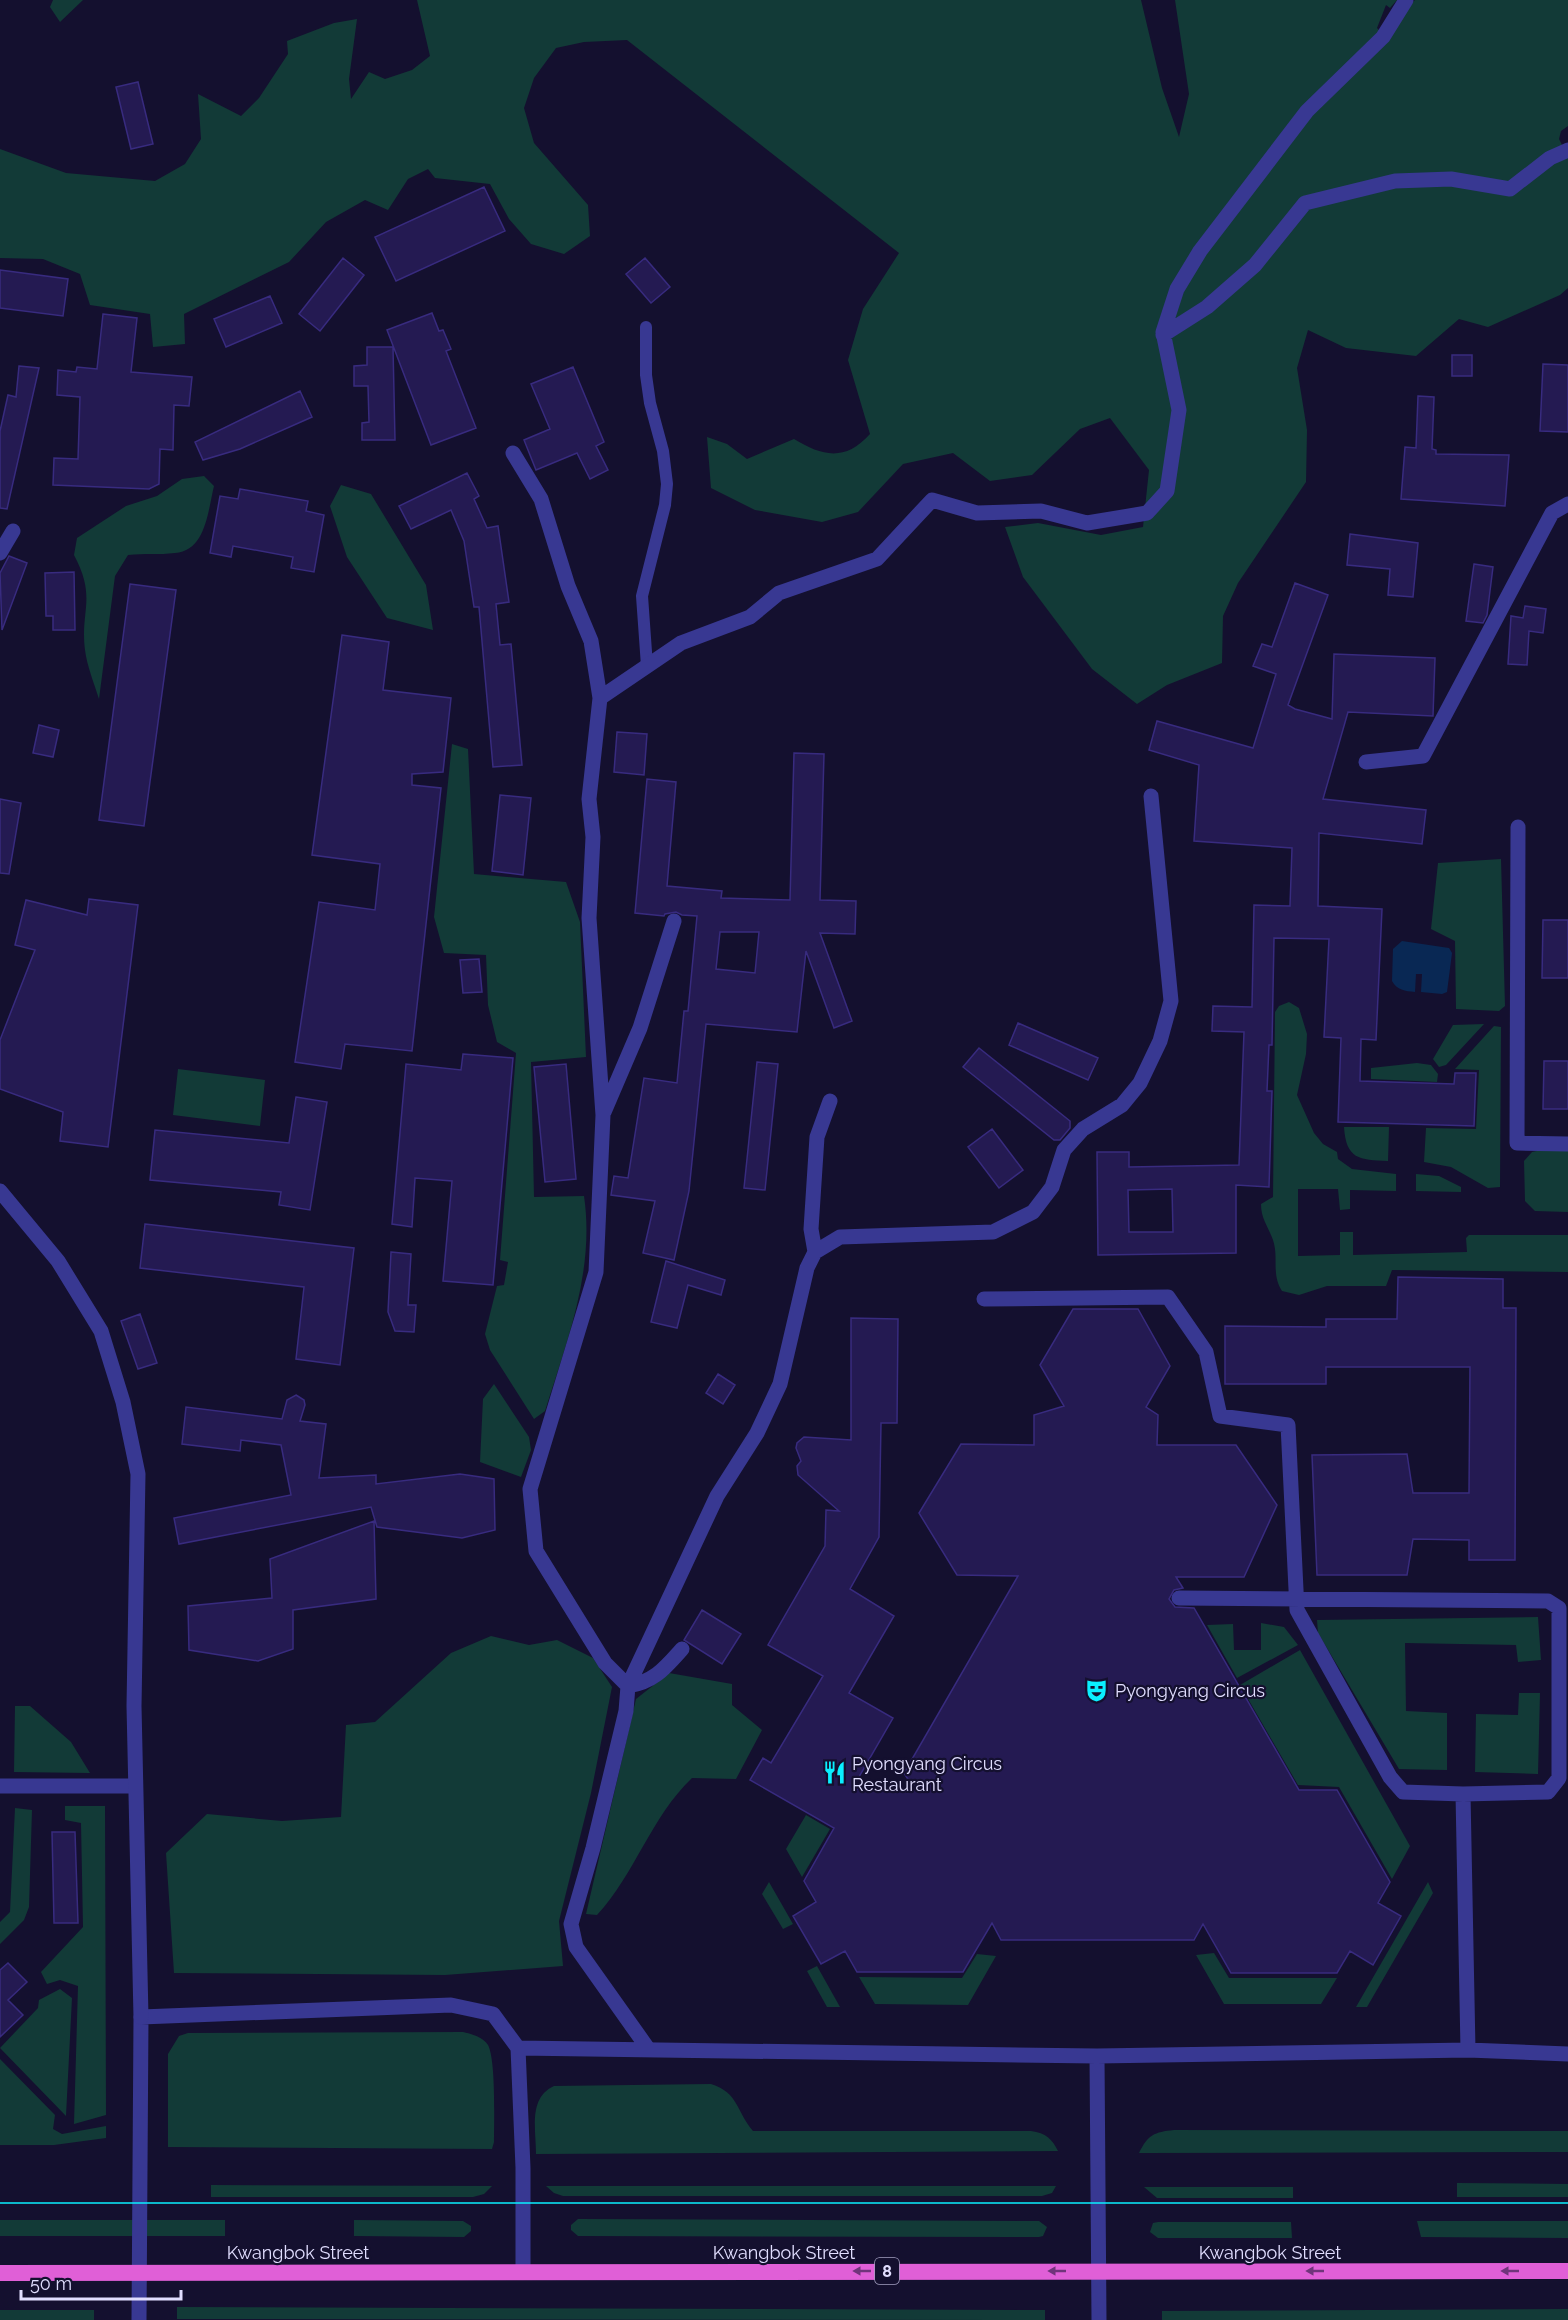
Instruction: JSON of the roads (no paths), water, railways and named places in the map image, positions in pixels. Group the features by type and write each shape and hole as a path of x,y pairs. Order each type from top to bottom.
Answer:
{"highway":[{"name":"Kwangbok Street","path":"0,2273 1568,2271"}],"street":[{"path":"600,698 681,643 750,617 779,593 878,559 932,500 977,513 1041,511 1087,523 1147,513 1167,491 1179,410 1163,335 1177,289 1200,250 1307,111 1383,37 1406,0"},
{"path":"1163,335 1207,307 1255,265 1305,203 1395,181 1451,179 1510,189 1550,158 1568,150"},
{"path":"513,453 541,500 568,586 591,641 600,698 589,799 593,837 589,918 603,1115 596,1272 530,1489 536,1551 605,1663 628,1686"},
{"path":"1366,762 1423,756 1552,513 1568,504"},
{"path":"0,553 13,531"},
{"path":"649,2050 576,1947 571,1923 593,1848 626,1712 628,1686 717,1496 757,1433 780,1384 807,1268 815,1252 840,1237 993,1232 1033,1212 1052,1187 1064,1150 1083,1130 1122,1106 1140,1083 1161,1041 1171,1001 1151,796"},
{"path":"1518,827 1517,1143 1568,1144"},
{"path":"603,1115 640,1028 674,921"},
{"path":"815,1252 811,1229 817,1137 830,1101"},
{"path":"0,1191 58,1261 101,1331 123,1402 138,1474 135,1786 141,2017 139,2320"},
{"path":"984,1299 1168,1297 1206,1352 1220,1416 1288,1425 1297,1598 1297,1610 1390,1777 1403,1792 1462,1794 1548,1792 1559,1778 1559,1608 1548,1601 1297,1598 1179,1598"},
{"path":"628,1686 645,1684 663,1672 682,1648"},
{"path":"0,1786 135,1786"},
{"path":"1462,1794 1468,2050"},
{"path":"141,2017 451,2005 493,2014 518,2048 523,2168 522,2271"},
{"path":"518,2048 1097,2056 1468,2050 1568,2054"},
{"path":"1097,2056 1099,2320"}],"lane":[{"path":"646,327 646,375 650,403 663,451 667,484 665,505 642,596 647,666"}],"water":[{"path":"1402,941 1449,948 1452,953 1447,992 1442,994 1421,992 1422,974 1416,974 1415,992 1402,990 1394,984 1392,981 1393,949"}],"tram line":[{"path":"0,2203 1568,2203"}],"place":[{"name":"Pyongyang Circus","path":"1097,1690"},
{"name":"Pyongyang Circus Restaurant","path":"834,1773"}]}
